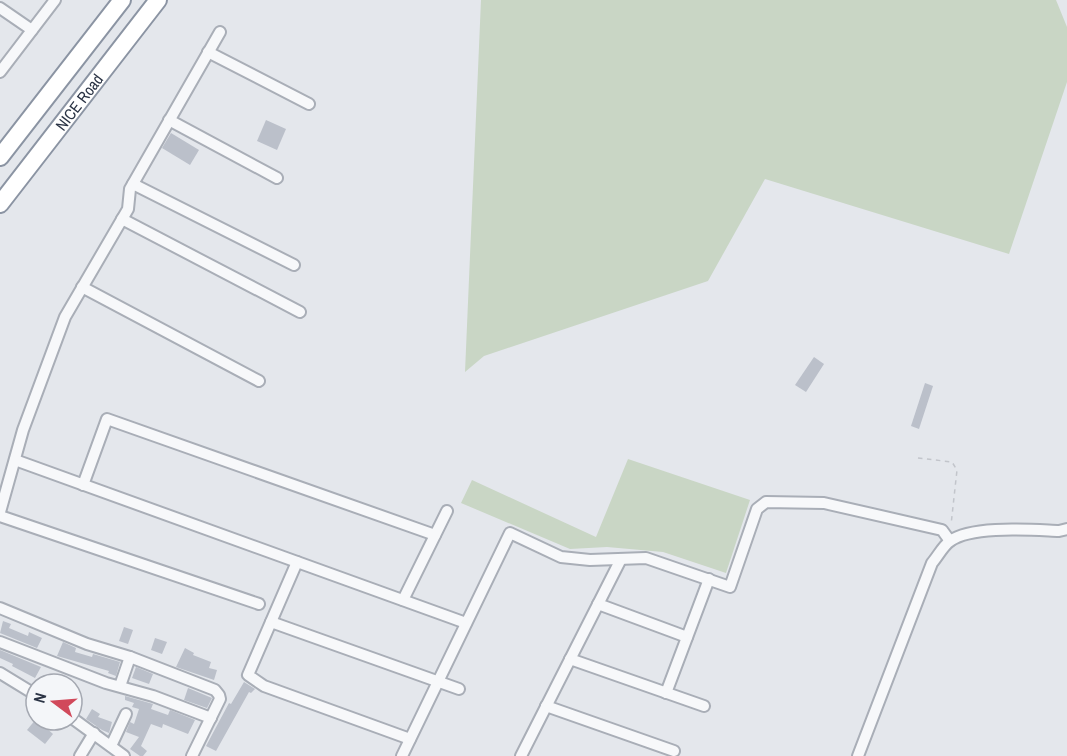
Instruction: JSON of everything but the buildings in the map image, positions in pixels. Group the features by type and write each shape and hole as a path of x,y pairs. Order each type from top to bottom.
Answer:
{"highway":[{"name":"NICE Road","path":"0,157 122,0"},
{"name":"NICE Road","path":"0,204 158,0"}],"street":[{"path":"0,72 56,0"},
{"path":"0,8 32,30"},
{"path":"220,32 130,189 128,209 64,317 23,430 0,514 259,604"},
{"path":"208,52 309,104"},
{"path":"169,120 277,178"},
{"path":"133,184 294,265"},
{"path":"122,219 300,312"},
{"path":"82,287 259,381"},
{"path":"83,485 107,419 435,535"},
{"path":"15,460 466,623"},
{"path":"402,756 510,533 561,557 590,560 646,558 730,587 757,509 766,502 824,503 942,530 950,541"},
{"path":"403,600 447,511"},
{"path":"858,756 932,562 950,541 964,534 1003,530 1059,531 1067,529"},
{"path":"521,756 621,559"},
{"path":"297,562 248,675 264,686 410,739"},
{"path":"666,693 709,579"},
{"path":"598,604 687,638"},
{"path":"0,608 87,644 129,657 215,690 220,699 192,756"},
{"path":"271,622 459,689"},
{"path":"0,642 106,683 153,696 211,718"},
{"path":"120,686 129,657"},
{"path":"570,659 704,706"},
{"path":"0,674 24,688"},
{"path":"546,706 674,751"},
{"path":"111,746 126,714"},
{"path":"84,727 124,756"},
{"path":"80,756 94,734"}],"path":[{"path":"918,458 952,462 957,470 950,541"}],"green space":[{"path":"481,0 1056,0 1067,27 1067,82 1009,254 765,179 708,281 484,356 465,372"},
{"path":"628,459 750,500 726,573 663,552 607,547 570,549 461,503 472,480 596,537"}]}
